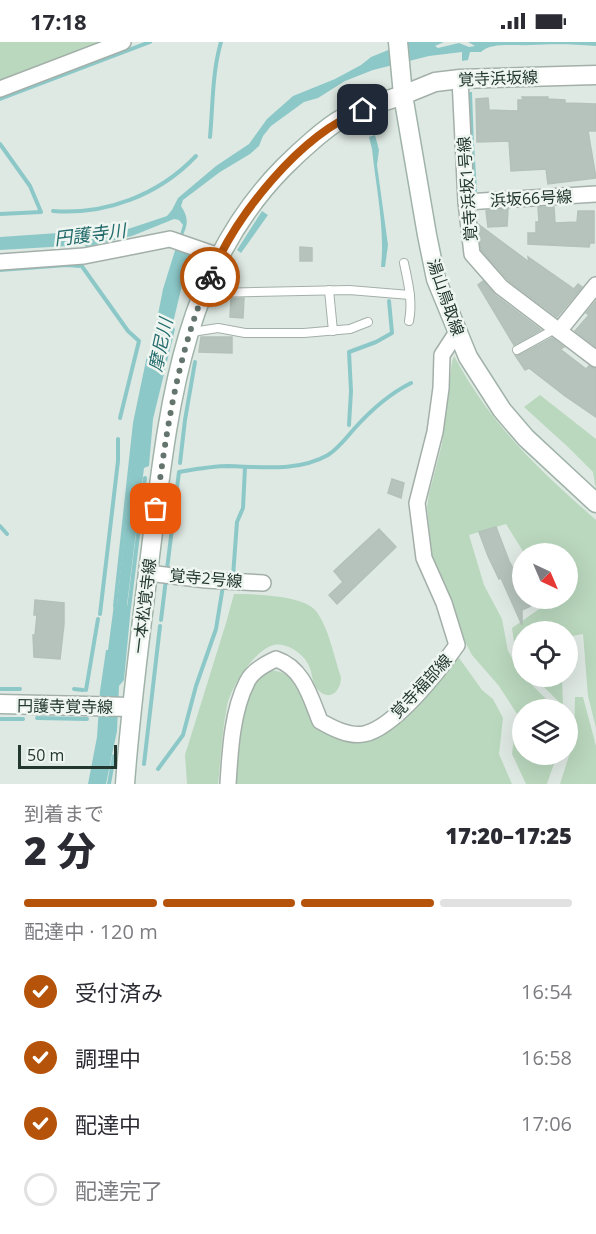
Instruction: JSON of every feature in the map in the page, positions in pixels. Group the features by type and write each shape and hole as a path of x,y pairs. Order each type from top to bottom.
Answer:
{"main road":[{"name":"湯山鳥取線","path":"398,42 403,95 436,279 468,357 502,410 526,438 596,503"},
{"name":"覚寺浜坂線","path":"403,95 435,82 460,79 596,75"},
{"name":"一本松覚寺線","path":"125,784 126,707 148,573 166,425 189,332 202,296 213,253 260,191 297,154 343,118 403,95"},
{"name":"円護寺覚寺線","path":"0,704 126,707"}],"street":[{"path":"0,89 123,42"},
{"name":"覚寺浜坂1号線","path":"460,79 466,202 472,254 501,286 596,359"},
{"name":"浜坂66号線","path":"466,202 596,194"},
{"path":"0,262 84,256 157,240 175,239 213,253"},
{"path":"557,330 596,285"},
{"name":"覚寺福部線","path":"228,784 231,741 239,704 247,680 261,667 276,659 286,662 296,670 304,683 320,721 343,732 361,735 376,730 390,720 429,682 457,645 444,603 424,558 417,503 435,432 441,388 442,355 458,332"},
{"name":"覚寺2号線","path":"148,573 206,580 263,583"}],"lane":[{"path":"404,263 410,295 409,321"},
{"path":"329,290 333,331"},
{"path":"202,296 212,293 329,290 410,295"},
{"path":"189,332 218,327 245,333 304,333 350,329 368,322"},
{"path":"517,350 557,330"}],"green space":[{"path":"0,42 113,42 0,84"},
{"path":"454,356 484,404 517,444 596,520 596,728 588,696 583,634 578,635 578,621 522,621 539,609 578,609 578,543 518,543 506,524 469,535 484,585 502,619 508,651 512,658 512,687 534,687 546,699 512,699 512,706 499,686 472,655 464,640 432,555 427,508 442,444"},
{"path":"540,395 596,439 596,491 593,472 524,407"},
{"path":"234,594 278,596 310,606 321,618 331,643 341,682 331,695 322,693 314,684 306,660 298,652 283,645 266,648 244,670 229,698 218,784 187,784 185,755"},
{"path":"457,655 482,690 493,699 503,718 499,754 512,784 234,784 239,732 245,704 255,683 269,670 289,676 300,690 311,717 323,731 344,740 364,742 372,741 394,725 452,667"},
{"path":"544,687 562,687 563,699 556,699"},
{"path":"575,697 583,697 596,746 596,784 560,784 566,765 578,765 578,699"},
{"path":"517,765 554,765 547,784 526,784"}],"water":[{"path":"408,42 444,42 435,46 438,48 459,43 469,47 475,46 468,42 596,42 596,46 563,44 497,46 481,52 470,52 468,60 462,61 462,52 429,56 373,70 345,81 318,98 304,102 271,126 259,146 250,154 220,172 183,200 181,206 187,222 182,237 194,250 184,277 172,327 175,329 153,419 149,466 144,468 127,605 131,606 124,680 119,686 117,731 106,784 88,784 97,737 106,650 108,650 114,604 117,604 136,426 163,289 183,225 179,220 174,219 132,236 86,247 85,245 0,250 0,237 114,226 122,231 167,216 178,198 216,166 249,144 267,119 293,96 335,79 371,57"},
{"path":"468,92 472,92 474,146 470,146"},
{"path":"375,135 379,150 377,165 388,245 385,267 381,267 381,222 369,137"},
{"path":"262,211 268,215 241,253 237,250"}],"building":[{"path":"522,97 548,97 548,99 565,100 565,103 596,104 596,131 588,131 596,178 548,184 546,169 511,171 509,141 477,142 476,99 488,98 489,110 518,111 518,100 523,100"},
{"path":"538,207 554,207 555,223 577,222 578,211 594,211 594,243 590,243 589,247 528,244 528,233 536,233 536,222 539,222"},
{"path":"508,209 507,226 488,227 486,211"},
{"path":"478,224 529,262 528,257 574,289 578,284 582,287 557,317 508,280 481,250"},
{"path":"300,247 312,248 312,261 300,261"},
{"path":"483,281 495,295 541,330 514,345 478,285"},
{"path":"244,298 243,318 230,317 231,299"},
{"path":"596,301 596,347 575,331 589,315 586,313"},
{"path":"201,337 232,337 232,353 199,352"},
{"path":"552,338 564,347 560,349 586,369 589,366 596,369 596,417 529,368 525,370 515,355 520,355"},
{"path":"392,479 404,483 401,498 388,493"},
{"path":"496,527 512,567 512,603 488,556 479,532"},
{"path":"379,529 396,547 337,604 329,595 343,582 334,571"},
{"path":"35,600 64,603 60,659 34,657 33,635 35,635 37,615 34,615"},
{"path":"515,609 524,609 522,610 520,621"}],"waterway":[{"path":"0,99 150,42"},
{"path":"210,137 214,77 221,42"},
{"path":"0,144 30,186 41,212 0,214"},
{"path":"472,144 475,191"},
{"path":"53,211 92,210 130,200 166,182 196,156"},
{"path":"81,265 128,331 139,341 120,418"},
{"path":"0,270 79,266"},
{"path":"349,425 351,391 349,352 392,333 389,301"},
{"name":"摩尼川","path":"115,606 135,423 149,356"},
{"path":"180,463 195,362"},
{"path":"167,569 179,472 223,466 292,466 316,460 336,449 381,403 411,383"},
{"path":"100,614 118,461 118,439"},
{"path":"233,576 237,522 243,508 245,467"},
{"path":"129,608 145,478"},
{"path":"0,526 7,534"},
{"path":"161,620 166,579"},
{"path":"158,769 183,735 196,686 216,629 223,586"},
{"path":"86,690 98,619"},
{"path":"144,764 160,626"},
{"path":"0,689 20,689"},
{"path":"74,689 83,690"},
{"path":"37,718 87,719"},
{"path":"0,719 23,719"},
{"path":"109,784 114,756"}],"way so far":[{"path":"156,509 166,425 186,339 210,277"}],"route":[{"path":"210,277 219,256 260,191 297,154 343,118 363,110"}],"water label":[{"name":"円護寺川","path":"90,235"}]}
